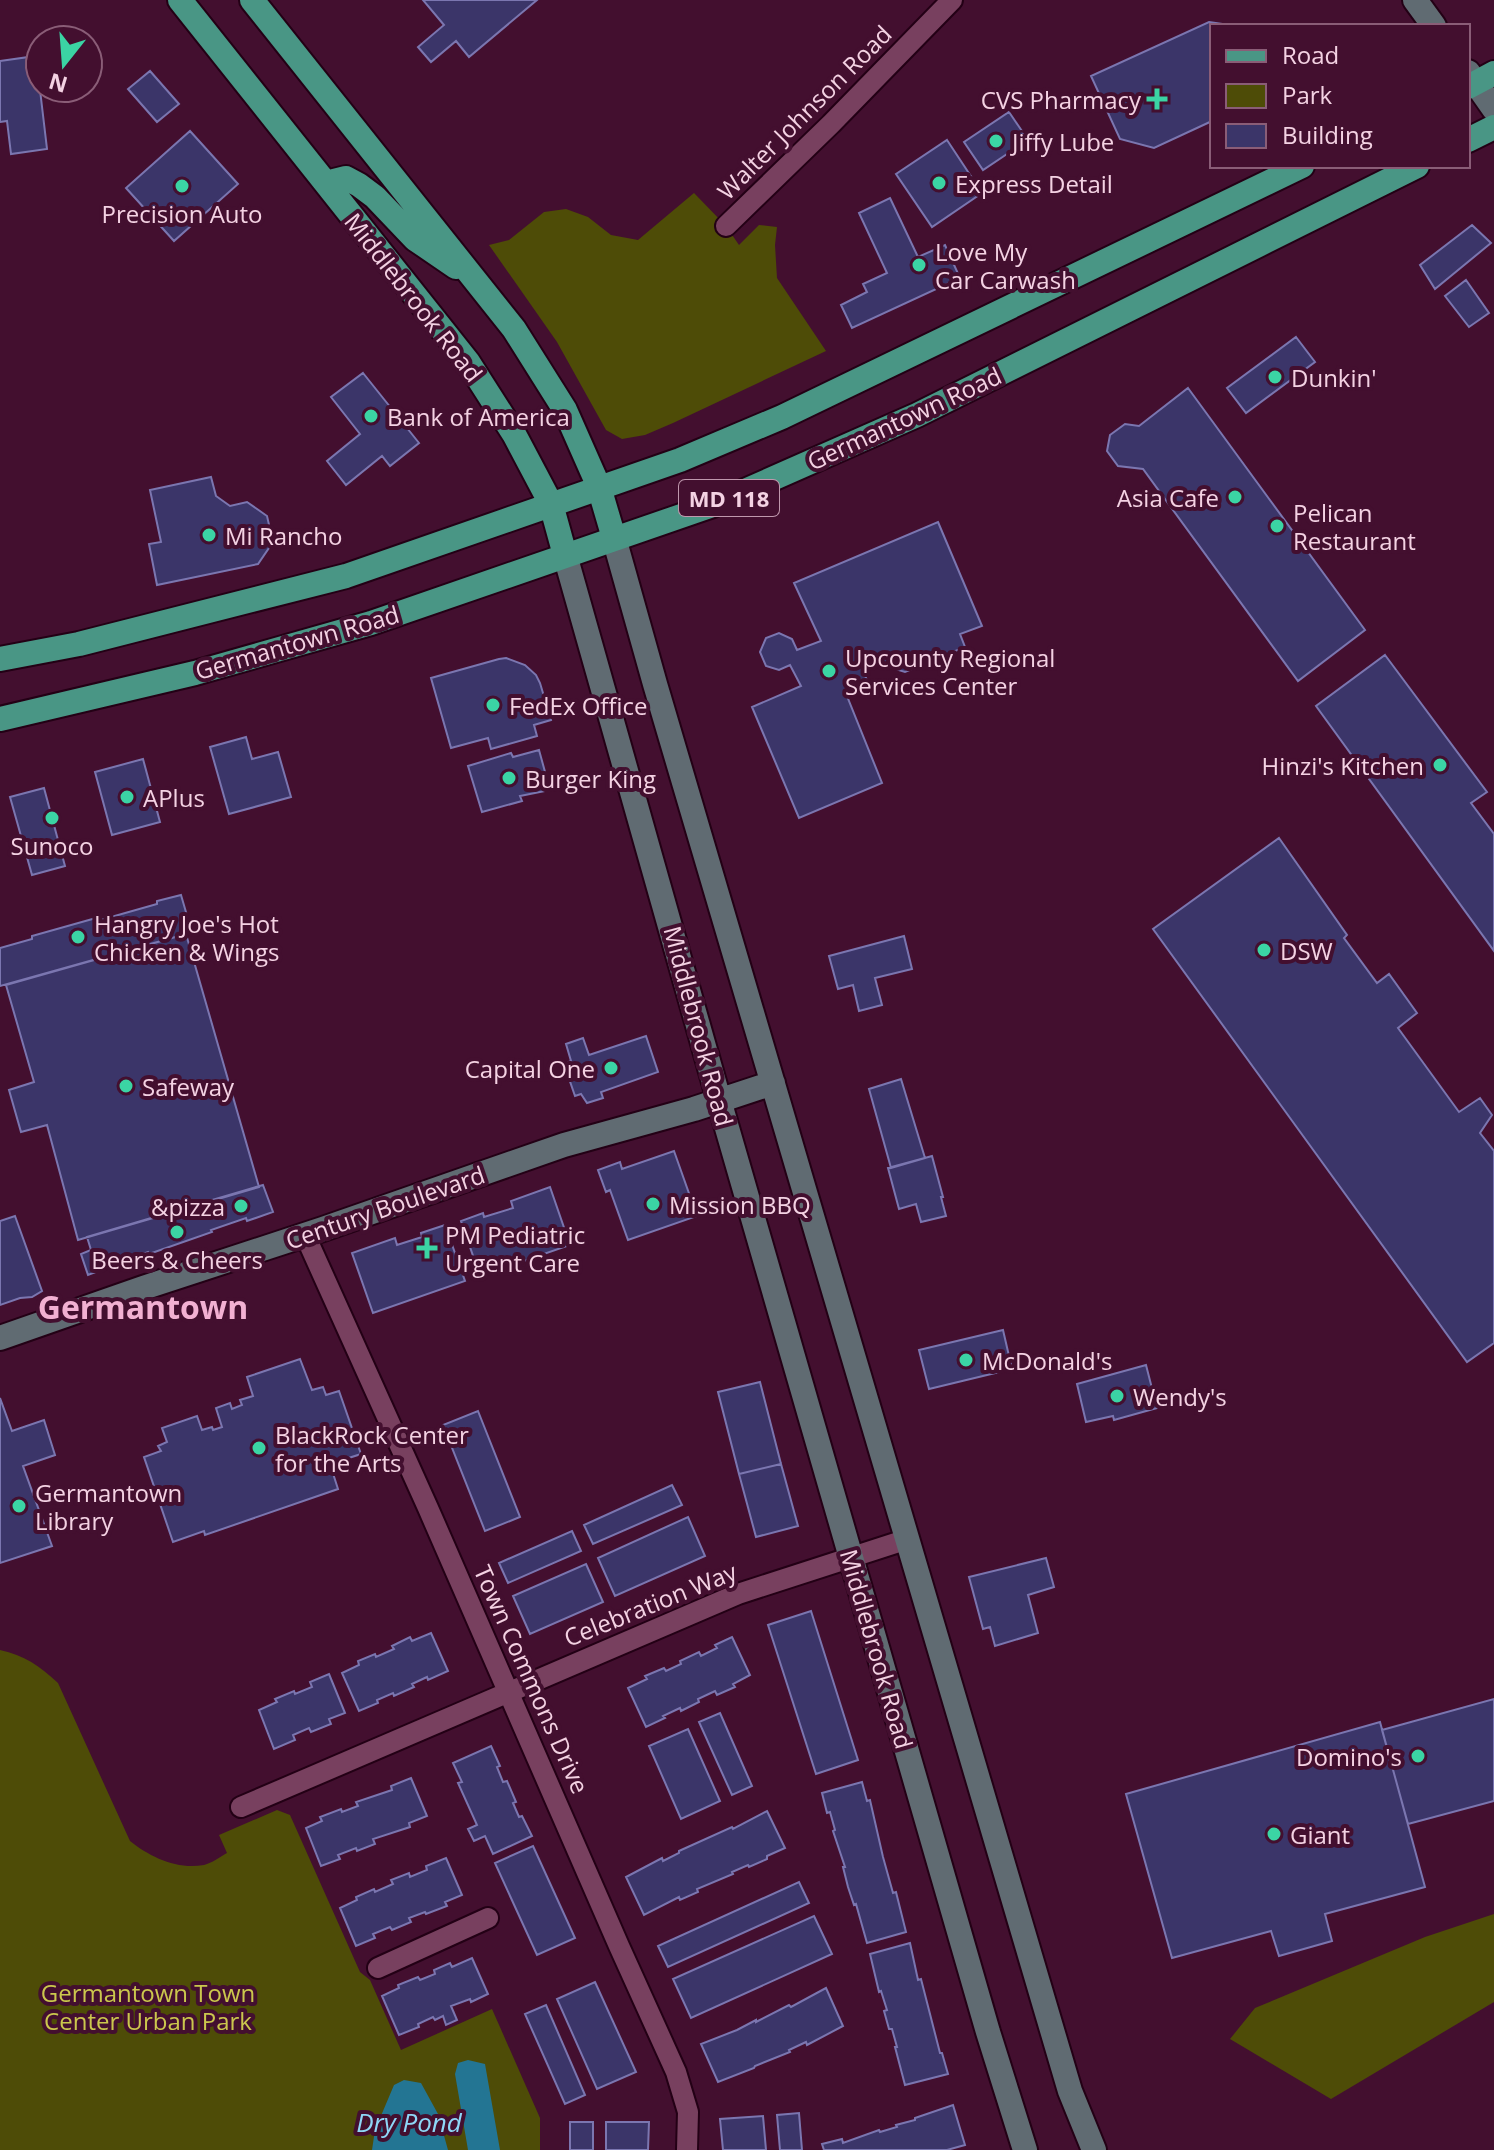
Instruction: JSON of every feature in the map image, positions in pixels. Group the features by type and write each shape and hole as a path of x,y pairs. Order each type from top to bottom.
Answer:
{"main road":[{"name":"Middlebrook Road","path":"180,0 468,362 514,434 551,504 718,1100 1025,2150"},
{"path":"252,0 514,329 565,410 599,487 1086,2147"},
{"path":"1415,0 1433,24"},
{"path":"1476,79 1494,109"},
{"path":"1470,139 1494,127"},
{"name":"Germantown Road","path":"0,659 109,637 346,576 680,460 782,417 1298,168"},
{"name":"Germantown Road","path":"0,719 195,673 371,623 713,505 917,415 1413,168"},
{"path":"326,183 346,178 359,185 375,197 415,239 472,276"},
{"name":"Century Boulevard","path":"0,1338 564,1145 773,1083"}],"street":[{"name":"Walter Johnson Road","path":"726,226 952,0"},
{"name":"Town Commons Drive","path":"305,1235 676,2072 688,2112 687,2150"},
{"name":"Celebration Way","path":"241,1807 738,1594 908,1539"},
{"path":"378,1968 488,1918"}],"green space":[{"path":"694,193 726,226 739,245 759,225 777,227 777,278 826,351 673,423 645,435 622,439 606,430 557,342 489,245 509,240 544,212 566,209 588,217 611,235 638,240"},
{"name":"Germantown Town Center Urban Park","path":"0,1650 31,1662 58,1683 130,1841 146,1852 174,1864 204,1865 227,1853 219,1835 277,1810 290,1815 360,1972 370,1980 401,2050 492,2009 540,2118 540,2150 0,2150"},
{"path":"1494,1914 1494,2002 1331,2099 1230,2039 1255,2008 1425,1937"}],"water":[{"name":"Dry Pond","path":"468,2060 485,2064 500,2150 468,2150 455,2074 458,2063"},
{"name":"Dry Pond","path":"404,2080 421,2083 438,2114 448,2150 372,2150 375,2130 394,2085"}],"building":[{"path":"423,0 537,0 469,57 456,41 431,62 418,47 444,25"},
{"name":"CVS Pharmacy","path":"1209,22 1222,24 1210,24 1210,122 1154,148 1120,139 1091,76"},
{"path":"24,58 24,104 42,104 47,149 11,154 7,121 0,122 0,61"},
{"path":"150,71 179,104 157,122 128,89"},
{"name":"Jiffy Lube","path":"1009,112 1028,140 983,170 964,142"},
{"name":"Precision Auto","path":"190,131 238,184 174,241 126,188"},
{"name":"Express Detail","path":"947,140 982,193 932,227 896,174"},
{"name":"Love My Car Carwash","path":"890,198 918,257 945,245 960,278 852,328 841,305 867,292 863,284 887,273 859,213"},
{"path":"1472,225 1491,243 1435,289 1420,265"},
{"path":"1466,280 1489,313 1469,327 1445,296"},
{"path":"1296,337 1315,362 1246,413 1227,388"},
{"name":"Bank of America","path":"363,373 419,443 390,466 382,456 346,485 327,461 360,434 331,397"},
{"path":"1188,388 1365,630 1298,681 1143,469 1118,466 1107,451 1110,435 1125,424 1139,426"},
{"path":"211,477 216,496 230,506 247,502 267,516 273,542 258,564 157,585 149,544 161,542 150,490"},
{"name":"Upcounty Regional Services Center","path":"938,522 982,626 960,634 965,647 905,672 895,669 889,662 863,671 870,687 847,696 882,783 799,818 752,707 801,686 790,665 779,670 766,666 760,652 766,638 779,633 792,639 797,650 821,641 794,583"},
{"path":"1385,655 1487,792 1471,803 1494,834 1494,951 1316,706"},
{"name":"FedEx Office","path":"506,658 525,665 536,675 551,720 534,725 537,736 491,749 488,738 451,748 431,678"},
{"path":"246,737 252,759 278,752 291,797 229,814 210,747"},
{"name":"Burger King","path":"539,750 550,790 520,796 522,801 482,812 468,766 511,753 513,757"},
{"name":"APlus","path":"143,759 160,822 112,835 95,772"},
{"path":"44,788 65,866 32,875 10,797"},
{"path":"1279,838 1377,983 1389,974 1417,1013 1398,1028 1459,1112 1480,1098 1492,1115 1480,1133 1494,1151 1494,1343 1467,1362 1153,929"},
{"path":"181,895 188,919 182,921 186,934 0,986 0,948 32,939 32,936 96,918 97,921"},
{"name":"Safeway","path":"186,934 259,1187 78,1240 47,1125 21,1132 9,1090 34,1082 6,985"},
{"path":"904,936 912,969 875,978 882,1005 859,1011 853,985 838,989 829,956"},
{"name":"Capital One","path":"646,1036 658,1072 601,1092 603,1098 587,1103 581,1094 575,1096 564,1064 571,1061 566,1044 583,1038 589,1055"},
{"path":"901,1079 925,1158 891,1168 869,1089"},
{"name":"Mission BBQ","path":"674,1151 697,1216 628,1240 610,1190 606,1192 598,1170 620,1162 622,1169"},
{"path":"932,1156 946,1216 921,1222 916,1204 899,1209 888,1168"},
{"path":"263,1185 273,1212 247,1221 246,1218 88,1275 81,1254 91,1250 87,1237"},
{"path":"550,1187 570,1245 480,1276 461,1221 483,1213 484,1217 513,1208 511,1201"},
{"path":"15,1216 42,1291 32,1297 0,1305 0,1221"},
{"path":"445,1225 465,1281 373,1313 352,1253 395,1238 397,1245"},
{"name":"McDonald's","path":"1003,1330 1012,1369 929,1389 919,1350"},
{"name":"BlackRock Center for the Arts","path":"300,1359 312,1390 323,1387 326,1395 339,1391 361,1454 330,1464 338,1489 205,1535 204,1531 173,1542 144,1457 161,1451 158,1446 167,1442 162,1428 197,1416 202,1430 222,1427 216,1408 230,1403 232,1409 242,1405 240,1400 253,1396 247,1377"},
{"name":"Wendy's","path":"1146,1365 1157,1408 1114,1420 1113,1416 1086,1422 1077,1384"},
{"path":"760,1382 781,1464 739,1474 718,1392"},
{"name":"Germantown Library","path":"0,1398 12,1431 44,1420 55,1455 23,1466 52,1546 0,1563"},
{"path":"478,1411 520,1517 485,1531 443,1425"},
{"path":"781,1464 798,1526 756,1537 739,1474"},
{"path":"672,1485 682,1505 593,1544 584,1525"},
{"path":"688,1517 705,1556 615,1596 598,1558"},
{"path":"572,1531 581,1551 508,1583 499,1563"},
{"path":"1046,1558 1054,1587 1028,1595 1038,1633 995,1646 990,1627 983,1629 969,1577"},
{"path":"586,1564 603,1602 530,1634 513,1596"},
{"path":"811,1611 858,1760 816,1774 768,1625"},
{"path":"431,1633 448,1671 428,1680 427,1677 412,1684 414,1687 394,1696 393,1693 359,1711 342,1673 359,1665 358,1661 394,1649 392,1646 410,1637 412,1641"},
{"path":"732,1637 750,1675 733,1684 735,1687 717,1695 715,1691 646,1727 628,1688 647,1679 645,1676 664,1668 666,1671 699,1652 701,1656"},
{"path":"329,1674 345,1713 329,1719 331,1724 293,1735 295,1740 274,1749 259,1710 277,1702 275,1699 312,1687 310,1682"},
{"path":"1494,1699 1494,1801 1408,1824 1382,1730"},
{"path":"720,1713 752,1786 732,1795 699,1722"},
{"name":"Giant","path":"1380,1722 1425,1887 1325,1914 1332,1941 1279,1956 1271,1931 1172,1958 1126,1794"},
{"path":"688,1729 720,1801 681,1819 649,1746"},
{"path":"491,1746 503,1782 507,1781 519,1817 522,1816 532,1836 493,1854 485,1836 474,1841 468,1829 477,1825 458,1783 462,1782 453,1763"},
{"path":"411,1778 427,1816 409,1823 410,1827 373,1839 375,1844 338,1855 340,1859 321,1866 306,1828 322,1821 320,1817 358,1806 356,1802 392,1790 391,1786"},
{"path":"862,1782 867,1801 870,1800 883,1857 906,1932 867,1943 822,1793"},
{"path":"767,1811 785,1848 697,1889 698,1892 680,1900 679,1897 644,1915 626,1877"},
{"path":"533,1846 575,1938 537,1955 495,1863"},
{"path":"446,1858 462,1895 445,1902 447,1906 409,1918 411,1922 373,1934 375,1938 356,1946 340,1908 357,1900 356,1897 393,1884 391,1880 409,1873 410,1877"},
{"path":"799,1882 809,1903 668,1967 658,1946"},
{"path":"814,1916 832,1954 691,2018 673,1979"},
{"path":"910,1943 918,1980 921,1979 948,2074 905,2085 870,1954"},
{"path":"472,1958 488,1994 451,2006 457,2020 446,2025 443,2016 435,2020 433,2017 399,2035 382,1996 399,1988 398,1985 435,1974 434,1970 450,1963 452,1967"},
{"path":"595,1982 636,2072 597,2089 557,1999"},
{"path":"826,1988 843,2026 807,2045 806,2042 790,2052 718,2082 701,2044 789,2005 791,2007"},
{"path":"546,2005 585,2095 565,2104 525,2014"},
{"path":"953,2105 965,2145 947,2150 824,2150 822,2144 842,2139 843,2143 897,2127"},
{"path":"799,2113 802,2150 780,2150 777,2115"},
{"path":"763,2116 766,2150 723,2150 720,2119"},
{"path":"570,2122 593,2122 593,2150 570,2150"},
{"path":"606,2122 649,2122 648,2150 606,2150"}],"place":[{"name":"CVS Pharmacy","path":"1157,99"},
{"name":"Jiffy Lube","path":"996,141"},
{"name":"Express Detail","path":"939,183"},
{"name":"Precision Auto","path":"182,186"},
{"name":"Love My Car Carwash","path":"919,265"},
{"name":"Dunkin'","path":"1275,377"},
{"name":"Bank of America","path":"371,416"},
{"name":"Asia Cafe","path":"1235,497"},
{"name":"Pelican Restaurant","path":"1277,526"},
{"name":"Mi Rancho","path":"209,535"},
{"name":"Upcounty Regional Services Center","path":"829,671"},
{"name":"FedEx Office","path":"493,705"},
{"name":"Hinzi's Kitchen","path":"1440,765"},
{"name":"Burger King","path":"509,778"},
{"name":"APlus","path":"127,797"},
{"name":"Sunoco","path":"52,818"},
{"name":"Hangry Joe's Hot Chicken & Wings","path":"78,937"},
{"name":"DSW","path":"1264,950"},
{"name":"Capital One","path":"611,1068"},
{"name":"Safeway","path":"126,1086"},
{"name":"Mission BBQ","path":"653,1204"},
{"name":"&pizza","path":"241,1206"},
{"name":"Beers & Cheers","path":"177,1232"},
{"name":"PM Pediatric Urgent Care","path":"427,1248"},
{"name":"McDonald's","path":"966,1360"},
{"name":"Wendy's","path":"1117,1396"},
{"name":"BlackRock Center for the Arts","path":"259,1448"},
{"name":"Germantown Library","path":"19,1506"},
{"name":"Domino's","path":"1418,1756"},
{"name":"Giant","path":"1274,1834"}],"district":[{"name":"Germantown","path":"143,1306"}]}
